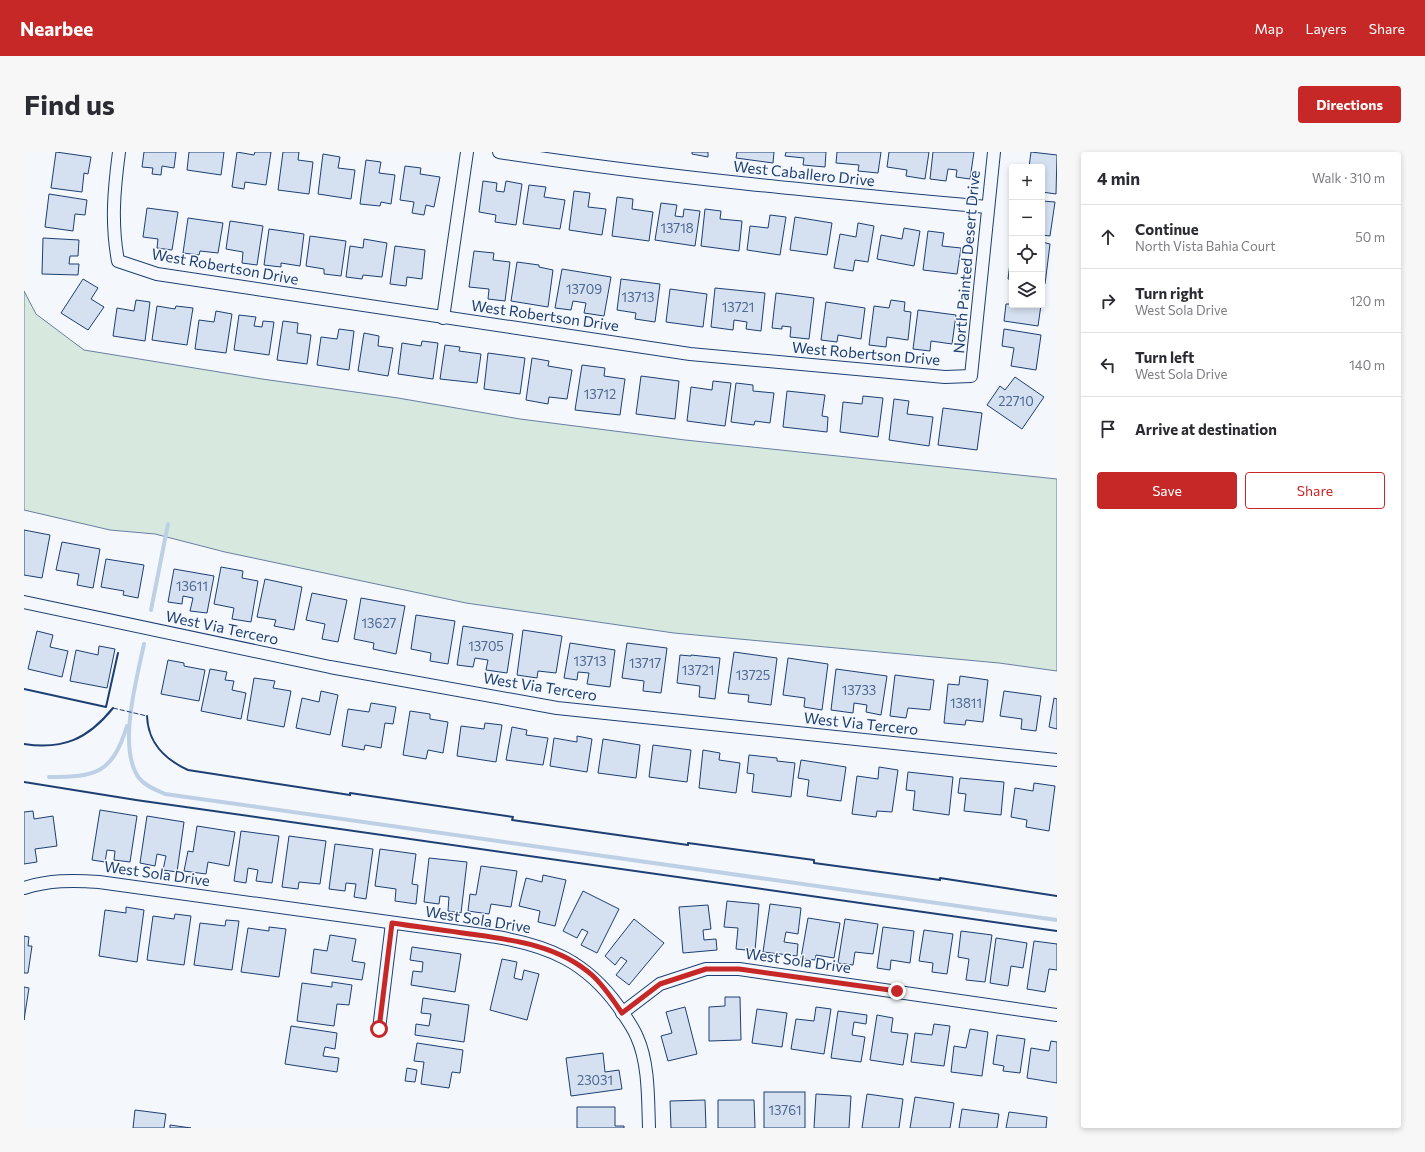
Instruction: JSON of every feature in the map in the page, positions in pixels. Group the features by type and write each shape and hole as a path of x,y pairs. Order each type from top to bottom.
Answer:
{"street":[{"name":"West Robertson Drive","path":"119,152 113,214 113,236 118,261 157,274 690,354 945,377 972,376"},
{"path":"443,318 467,152"},
{"name":"West Caballero Drive","path":"499,152 586,165 799,190 987,207"},
{"name":"North Painted Desert Drive","path":"972,376 977,336 987,207 994,152"},
{"name":"West Via Tercero","path":"24,602 330,667 557,708 1057,760"},
{"name":"West Sola Drive","path":"24,888 44,883 68,880 99,882 523,942 548,949 572,961 591,975 606,990 622,1013 660,984 706,969 739,969 1057,1015"},
{"path":"379,1029 392,923"},
{"path":"622,1013 638,1038 646,1075 649,1128"}],"shaded area":[{"path":"24,291 36,314 84,350 262,379 398,398 520,419 685,440 1057,479 1057,671 999,663 674,633 466,603 225,552 155,534 110,530 24,510"}],"building":[{"path":"56,152 91,157 88,174 84,173 82,192 51,188"},
{"path":"144,152 176,152 174,168 162,166 161,175 152,174 153,168 142,167"},
{"path":"189,152 224,152 221,175 187,170"},
{"path":"237,152 254,155 255,152 271,152 266,185 245,182 244,189 232,187"},
{"path":"283,152 299,152 298,160 313,162 309,194 278,190"},
{"path":"692,152 708,152 708,157 692,154"},
{"path":"737,152 774,152 773,163 736,158"},
{"path":"786,152 826,152 825,167 803,165 804,158 785,156"},
{"path":"837,152 881,152 878,173 858,171 859,165 836,163"},
{"path":"889,152 929,152 925,179 906,176 907,170 887,167"},
{"path":"933,152 974,152 970,179 956,177 957,170 948,169 946,181 930,179"},
{"path":"1031,152 1057,155 1056,194 1045,192 1045,164 1029,164"},
{"path":"323,154 340,157 338,168 355,170 351,199 318,194"},
{"path":"366,160 381,162 379,173 395,175 391,204 381,202 380,206 360,204"},
{"path":"405,166 421,168 420,174 440,177 434,207 426,205 424,215 412,213 414,202 400,200"},
{"path":"483,181 497,183 496,191 504,192 506,181 522,184 516,225 495,222 496,215 479,212"},
{"path":"529,185 546,187 544,197 565,200 560,229 523,224"},
{"path":"574,191 590,193 588,207 606,209 602,235 569,230"},
{"path":"49,194 87,200 85,215 75,214 73,231 45,227"},
{"path":"617,197 633,199 632,209 653,212 649,241 612,236"},
{"path":"1045,201 1055,202 1050,236 1045,235"},
{"path":"661,203 677,205 675,216 683,217 684,209 700,211 695,246 655,240"},
{"path":"147,208 178,212 172,250 157,248 158,239 143,237"},
{"path":"705,209 721,211 720,219 742,221 739,251 701,246"},
{"path":"770,215 786,217 780,255 747,250 750,226 768,228"},
{"path":"795,217 832,223 827,255 790,250"},
{"path":"188,218 223,223 218,253 200,251 199,255 183,253"},
{"path":"230,221 263,226 257,265 242,263 243,252 226,249"},
{"path":"858,223 874,226 868,262 855,260 853,271 834,268 840,234 856,237"},
{"path":"904,228 920,231 914,266 877,259 881,235 902,239"},
{"path":"269,229 304,234 300,266 281,263 281,267 264,265"},
{"path":"928,231 944,233 942,246 961,248 957,274 923,270"},
{"path":"310,236 346,241 341,276 324,274 324,269 306,266"},
{"path":"43,238 79,240 78,256 70,256 69,264 79,264 78,275 42,274"},
{"path":"364,239 387,243 382,277 363,275 362,279 346,277 350,246 363,248"},
{"path":"1045,243 1050,244 1045,284"},
{"path":"395,246 425,250 422,279 407,277 406,286 390,284"},
{"path":"474,251 494,253 493,260 510,262 505,301 488,299 489,289 469,287"},
{"path":"517,262 539,265 539,267 553,270 548,307 511,301"},
{"path":"562,269 611,277 604,316 584,313 586,303 573,301 571,310 555,308"},
{"path":"83,279 98,288 91,299 104,307 88,330 61,313"},
{"path":"621,279 660,284 655,322 635,319 636,313 617,310"},
{"path":"715,288 765,293 761,331 746,329 747,322 734,320 733,330 711,327"},
{"path":"670,289 707,294 703,327 666,322"},
{"path":"776,293 814,298 809,339 790,337 791,327 782,326 782,329 772,328"},
{"path":"136,300 150,302 145,341 113,336 117,308 134,311"},
{"path":"891,300 905,302 904,311 911,312 908,340 887,337 886,347 869,345 874,306 889,308"},
{"path":"826,302 865,308 861,339 838,335 837,342 821,340"},
{"path":"1006,304 1009,304 1009,308 1041,308 1038,326 1004,321"},
{"path":"157,306 175,309 176,306 193,308 187,345 152,340"},
{"path":"918,310 956,315 952,344 931,341 930,351 913,349"},
{"path":"216,311 232,314 226,353 195,349 199,320 214,322"},
{"path":"239,315 256,317 254,326 262,327 263,321 274,322 269,355 234,350"},
{"path":"283,321 298,323 297,333 311,335 307,364 277,360"},
{"path":"339,329 354,331 349,370 317,365 321,337 337,339"},
{"path":"1004,329 1041,335 1036,370 1011,366 1014,348 1002,346"},
{"path":"364,333 379,336 378,346 393,348 388,376 358,371"},
{"path":"422,341 438,343 433,379 398,374 402,343 421,346"},
{"path":"445,345 460,347 459,351 481,354 477,383 440,379"},
{"path":"488,353 525,358 520,394 484,389"},
{"path":"532,358 549,361 548,366 572,370 567,399 549,397 548,404 526,400"},
{"path":"582,365 605,368 604,376 625,379 620,415 575,410"},
{"path":"641,376 679,381 675,419 636,414"},
{"path":"1015,377 1044,397 1022,429 987,405 1000,386 1005,390"},
{"path":"713,381 731,383 725,426 687,421 691,387 712,390"},
{"path":"736,383 753,385 753,391 774,393 770,423 755,421 754,425 731,422"},
{"path":"787,391 825,395 822,416 828,417 827,432 783,427"},
{"path":"863,396 883,398 878,437 840,432 843,402 862,404"},
{"path":"894,399 909,401 907,414 933,417 929,446 889,440"},
{"path":"943,408 982,413 977,450 938,445"},
{"path":"24,530 50,535 42,578 24,575"},
{"path":"62,542 100,549 93,588 77,585 79,574 56,570"},
{"path":"106,559 144,565 138,598 123,595 124,591 101,587"},
{"path":"221,567 243,571 242,578 258,581 251,622 232,619 234,608 214,604"},
{"path":"174,569 214,576 207,613 190,611 193,598 183,596 182,604 168,602"},
{"path":"265,579 302,587 294,630 274,626 276,620 257,617"},
{"path":"312,593 347,600 338,642 322,639 325,624 306,620"},
{"path":"361,598 405,606 396,654 373,649 374,643 354,639"},
{"path":"416,615 455,621 448,664 430,661 431,653 411,649"},
{"path":"463,626 513,634 507,673 486,670 488,660 475,658 473,667 457,665"},
{"path":"523,630 562,636 556,673 538,671 537,678 517,675"},
{"path":"37,631 53,635 50,647 68,651 62,677 28,669"},
{"path":"570,643 615,650 610,687 587,684 589,673 578,672 577,680 564,678"},
{"path":"627,643 667,648 661,693 643,691 644,681 622,678"},
{"path":"99,646 115,649 107,688 70,681 76,650 98,655"},
{"path":"734,652 777,658 771,705 748,702 749,695 728,693"},
{"path":"680,655 720,658 715,699 699,697 700,686 677,683"},
{"path":"788,658 828,664 822,710 804,707 805,698 783,695"},
{"path":"168,660 184,663 184,666 205,670 199,701 161,694"},
{"path":"210,669 227,672 225,680 234,681 232,690 246,693 241,719 201,711"},
{"path":"836,669 887,676 881,715 866,712 867,705 854,703 853,713 831,710"},
{"path":"895,675 934,680 930,710 908,708 906,718 890,716"},
{"path":"960,676 988,680 983,722 966,720 965,725 944,723 948,684 959,685"},
{"path":"254,678 275,681 273,688 291,691 284,727 247,720"},
{"path":"321,691 338,695 330,735 296,728 302,698 319,702"},
{"path":"1004,691 1041,696 1036,731 1021,729 1022,719 1000,716"},
{"path":"1054,698 1057,699 1057,729 1049,727"},
{"path":"371,703 396,707 393,724 385,723 381,748 365,745 364,750 342,746 348,709 369,712"},
{"path":"410,711 430,714 430,719 448,722 443,753 428,750 426,759 403,755"},
{"path":"485,723 502,725 496,762 457,756 461,726 484,729"},
{"path":"512,727 527,730 526,735 548,738 543,765 506,760"},
{"path":"577,736 592,739 587,772 550,766 554,738 577,742"},
{"path":"603,739 640,745 636,778 598,773"},
{"path":"653,745 691,750 687,782 649,777"},
{"path":"703,750 720,753 719,760 740,763 736,793 699,788"},
{"path":"749,755 777,758 777,761 795,763 791,797 752,792 754,774 747,773"},
{"path":"801,760 846,767 841,801 807,796 809,780 798,778"},
{"path":"879,767 898,770 892,812 877,811 876,817 852,814 857,776 878,779"},
{"path":"908,772 953,777 949,815 913,810 915,791 906,790"},
{"path":"960,778 1004,782 1001,815 964,811 966,794 958,793"},
{"path":"1034,783 1055,786 1049,831 1026,827 1027,820 1011,817 1015,788 1033,791"},
{"path":"100,810 137,816 130,862 114,860 115,851 107,850 105,862 92,860"},
{"path":"33,811 34,819 53,816 57,846 35,849 37,862 24,864 24,812"},
{"path":"147,816 184,822 177,872 163,870 166,856 157,854 155,866 140,863"},
{"path":"197,826 235,832 229,866 208,862 206,874 184,871 188,851 193,852"},
{"path":"241,831 279,836 272,883 256,881 258,870 248,868 246,883 234,881"},
{"path":"289,836 326,841 320,884 299,882 298,889 282,887"},
{"path":"335,844 373,849 366,899 354,897 356,884 346,883 345,891 329,889"},
{"path":"380,849 416,854 412,884 418,885 416,904 395,901 396,889 375,886"},
{"path":"429,858 467,862 461,913 448,911 449,897 440,896 439,904 424,902"},
{"path":"481,866 517,871 511,907 491,904 489,914 468,911 470,894 476,895"},
{"path":"543,875 566,880 555,926 538,922 540,911 519,906 526,878 542,882"},
{"path":"583,891 619,909 597,953 581,945 588,932 582,929 577,938 563,931"},
{"path":"727,901 759,904 755,951 736,949 738,928 724,927"},
{"path":"770,904 801,908 798,934 786,932 784,942 798,944 797,956 763,952"},
{"path":"708,905 711,929 703,930 704,940 716,939 717,950 683,953 679,907"},
{"path":"126,907 144,910 137,962 99,956 105,910 126,913"},
{"path":"175,914 191,916 184,965 147,960 153,916 174,919"},
{"path":"808,918 840,923 834,958 816,955 815,960 801,958"},
{"path":"634,919 664,943 629,985 616,975 627,961 621,957 615,965 605,956"},
{"path":"845,919 878,924 873,954 855,952 853,965 838,963"},
{"path":"226,920 239,921 232,970 194,965 200,923 225,926"},
{"path":"269,927 286,929 279,977 241,972 248,928 269,931"},
{"path":"883,927 914,931 910,963 891,960 890,970 877,968"},
{"path":"924,930 953,934 947,974 932,972 933,963 919,961"},
{"path":"961,931 992,935 985,982 966,980 969,959 958,957"},
{"path":"330,935 356,939 352,961 365,963 362,980 311,973 314,949 327,951"},
{"path":"24,936 29,937 28,946 32,946 28,973 24,973"},
{"path":"996,938 1027,943 1023,968 1011,966 1008,986 990,983"},
{"path":"1034,941 1057,944 1057,970 1049,969 1045,992 1027,989"},
{"path":"412,947 461,954 455,992 411,985 413,971 422,972 423,962 410,960"},
{"path":"502,959 517,962 514,978 522,980 524,970 539,974 527,1020 490,1010"},
{"path":"332,982 352,985 349,1005 337,1004 334,1026 297,1021 302,983 332,987"},
{"path":"24,987 29,988 24,1020"},
{"path":"725,997 740,997 741,1040 709,1041 709,1007 725,1006"},
{"path":"423,998 469,1005 464,1042 415,1035 416,1024 429,1026 431,1014 421,1013"},
{"path":"685,1007 697,1054 668,1061 661,1036 672,1033 666,1012"},
{"path":"816,1007 831,1009 824,1054 791,1049 796,1019 814,1021"},
{"path":"757,1009 787,1013 782,1047 752,1043"},
{"path":"838,1011 867,1015 866,1024 854,1022 852,1035 865,1037 861,1062 831,1058"},
{"path":"877,1015 893,1018 891,1032 908,1034 903,1065 870,1060"},
{"path":"934,1024 950,1026 944,1066 911,1062 915,1033 932,1035"},
{"path":"291,1026 337,1033 335,1049 325,1047 323,1056 339,1058 337,1072 285,1064"},
{"path":"970,1029 988,1032 982,1076 951,1072 954,1046 966,1048"},
{"path":"997,1035 1025,1039 1020,1073 1003,1071 1004,1066 993,1064"},
{"path":"1051,1041 1057,1042 1057,1083 1027,1078 1031,1048 1049,1051"},
{"path":"417,1043 463,1050 460,1073 452,1072 449,1088 421,1084 424,1062 414,1061"},
{"path":"603,1053 605,1072 619,1070 622,1089 571,1096 566,1058"},
{"path":"407,1068 417,1070 415,1082 405,1081"},
{"path":"764,1092 805,1092 805,1128 764,1128"},
{"path":"816,1094 851,1096 849,1128 814,1128"},
{"path":"867,1094 903,1099 899,1128 862,1128"},
{"path":"915,1097 954,1103 950,1128 910,1128"},
{"path":"705,1100 706,1128 671,1128 670,1101"},
{"path":"718,1100 754,1100 755,1128 718,1128"},
{"path":"577,1107 615,1107 615,1126 624,1126 624,1128 577,1128"},
{"path":"962,1109 999,1114 997,1128 959,1128"},
{"path":"135,1110 166,1114 164,1128 133,1128"},
{"path":"1009,1112 1047,1117 1046,1128 1006,1128"},
{"path":"170,1125 191,1128 170,1128"}],"waterway":[{"path":"151,610 168,524"},
{"path":"144,644 131,712 129,731 130,749 133,765 141,781 147,786 165,794 1057,920"},
{"path":"49,777 79,776 100,770 115,754 127,726"}],"fence":[{"path":"113,708 147,716"}],"wall":[{"path":"24,689 106,707 118,653"},
{"path":"24,744 51,745 74,740 94,728 113,708"},
{"path":"147,716 150,734 159,749 172,761 188,770 350,795 350,793 513,817 512,820 688,845 688,843 814,860 814,863 940,880 940,878 1057,896"},
{"path":"24,782 136,800 1057,931"}],"route":[{"path":"379,1029 392,923 523,942 548,949 572,961 591,975 606,990 622,1013 660,984 706,969 739,969 897,991"}]}
